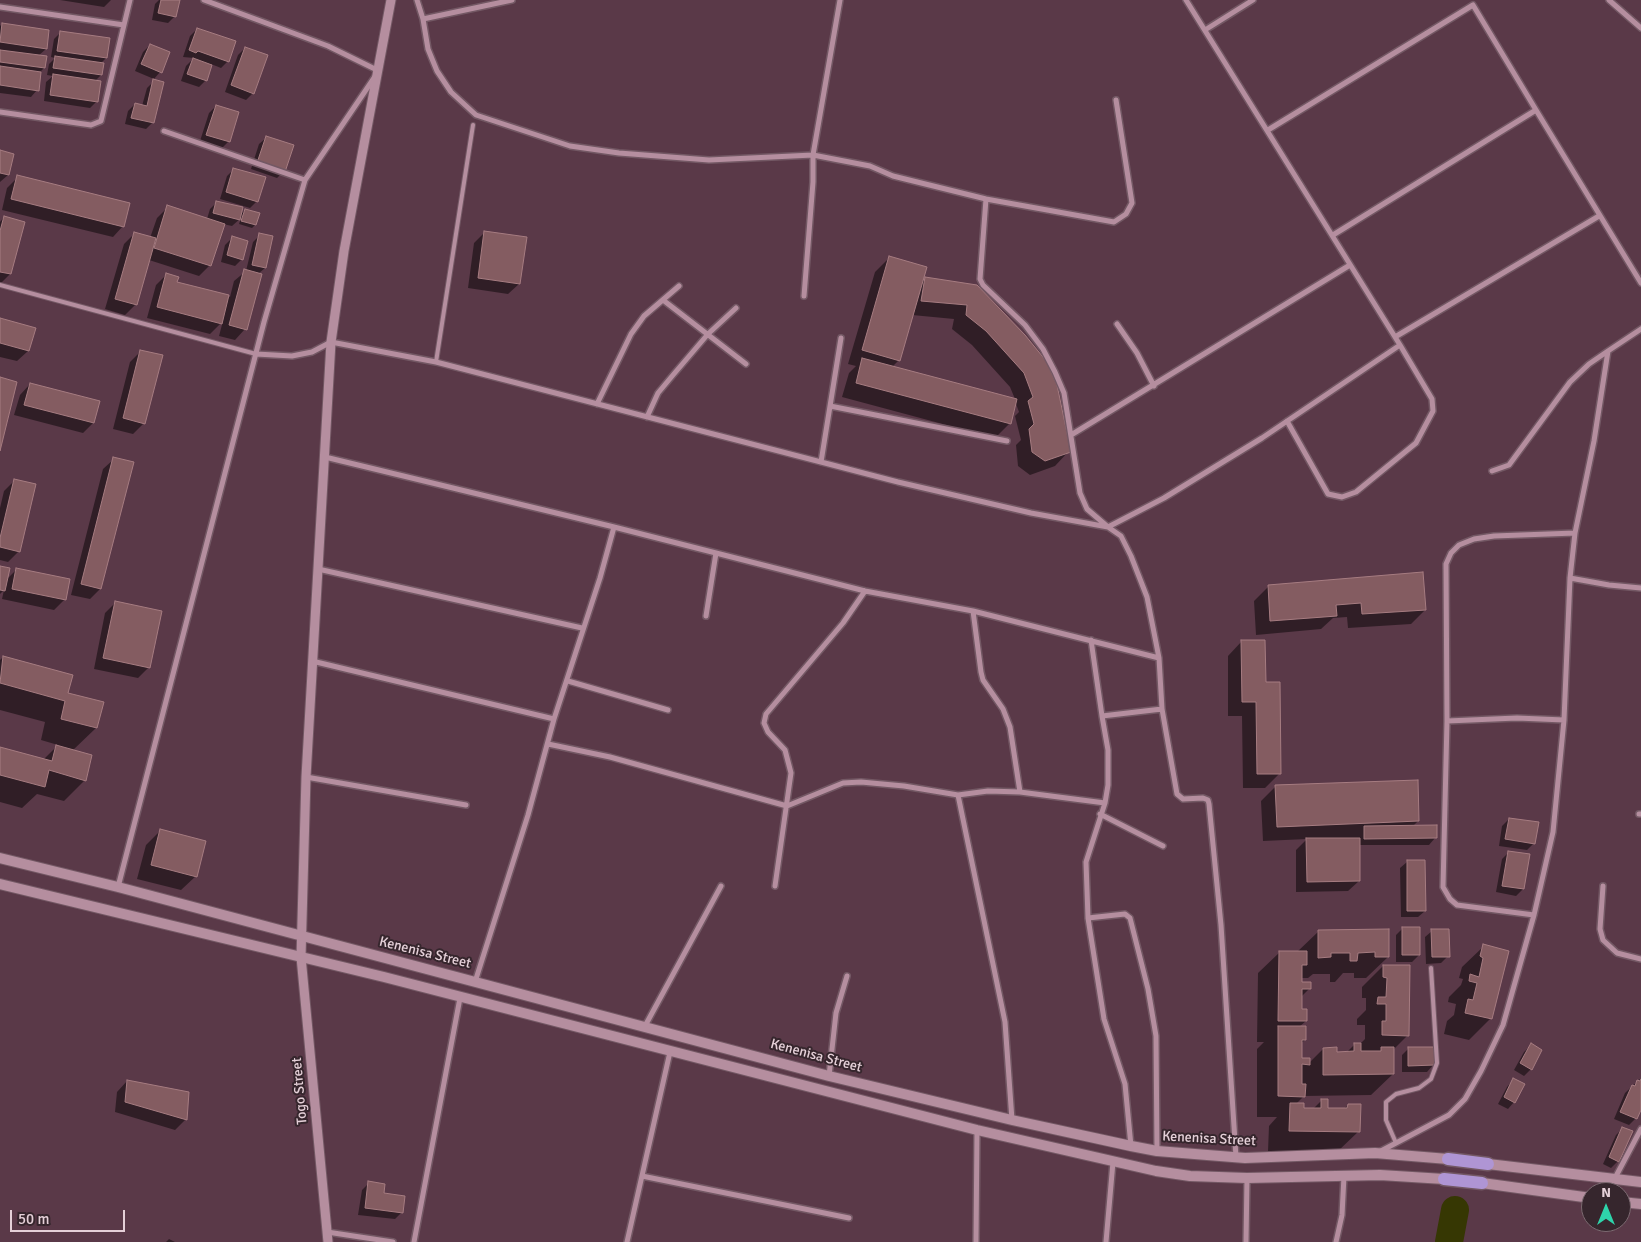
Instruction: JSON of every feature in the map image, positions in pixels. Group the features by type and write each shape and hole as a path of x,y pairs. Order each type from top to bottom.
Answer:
{"main road":[{"name":"Kenenisa Street","path":"0,858 645,1026 829,1076 1012,1120 1131,1146 1157,1151 1236,1157 1376,1154 1448,1159 1641,1182"},
{"path":"0,884 301,957 977,1130 1113,1162 1190,1176 1247,1178 1344,1174 1444,1179 1581,1197"}],"street":[{"path":"0,112 91,125 101,121 130,0"},
{"path":"118,888 256,354 305,180 379,71 328,46 204,0"},
{"name":"Togo Street","path":"328,1242 300,936 306,777 331,342 344,251 391,0"},
{"path":"417,0 423,19 428,49 437,71 451,92 476,115 570,146 620,153 708,160 813,155 870,166 893,176 986,199 1114,222 1126,214 1132,203 1116,100"},
{"path":"423,19 512,0"},
{"path":"804,296 813,182 813,155 840,0"},
{"path":"1186,0 1400,345 1432,399 1434,410 1416,443 1356,492 1342,497 1328,494 1287,421"},
{"path":"1205,30 1253,0"},
{"path":"1609,0 1641,28"},
{"path":"1268,130 1471,3 1641,283"},
{"path":"0,7 124,25"},
{"path":"1333,235 1536,110"},
{"path":"164,131 305,180"},
{"path":"986,199 980,278 983,285 1025,325 1043,349 1064,393 1080,493 1087,509 1121,536 1147,597 1159,658 1162,709 1177,794 1183,799 1203,798 1208,800 1221,925 1236,1157"},
{"path":"1395,337 1599,216"},
{"path":"1071,435 1350,265"},
{"path":"597,404 631,334 644,316 678,286"},
{"path":"663,300 746,364"},
{"path":"647,417 658,393 708,334 736,308"},
{"path":"1117,324 1137,353 1154,386"},
{"path":"1492,472 1509,465 1570,382 1589,364 1641,329"},
{"path":"821,462 841,338"},
{"path":"256,354 292,356 312,352 331,342 436,362 821,462 1031,513 1108,527 1164,498 1287,421 1400,345"},
{"path":"1376,1154 1449,1115 1465,1099 1481,1072 1503,1025 1534,915 1553,832 1564,720 1570,578 1574,533 1594,441 1608,351"},
{"path":"830,406 1007,441"},
{"path":"325,457 614,527 865,591 973,611 1159,658"},
{"path":"475,982 528,815 554,719 568,681 582,628 600,578 614,527"},
{"path":"1534,915 1458,905 1450,899 1443,887 1447,721 1446,564 1451,553 1459,545 1484,537 1574,533"},
{"path":"706,616 716,553"},
{"path":"318,569 582,628"},
{"path":"1570,578 1641,588"},
{"path":"775,886 791,774 785,750 768,732 764,723 766,714 843,623 865,591"},
{"path":"973,611 980,672 983,680 1003,709 1010,726 1020,792"},
{"path":"1091,640 1108,750 1108,785 1105,803 1086,862 1088,918 1104,1019 1125,1084 1131,1146"},
{"path":"312,660 554,719"},
{"path":"568,681 668,710"},
{"path":"1102,716 1162,709"},
{"path":"1447,721 1518,718 1564,720"},
{"path":"548,744 610,758 787,806 843,783 861,782 904,786 958,795 988,791 1020,792 1105,803"},
{"path":"306,777 466,805"},
{"path":"958,795 1005,1022 1012,1120"},
{"path":"1100,814 1163,846"},
{"path":"645,1026 721,886"},
{"path":"1603,886 1600,929 1603,940 1617,953 1641,959"},
{"path":"1088,918 1125,914 1130,918 1148,989 1156,1036 1157,1151"},
{"path":"829,1076 836,1013 847,976"},
{"path":"414,1242 460,998"},
{"path":"627,1242 670,1052"},
{"path":"1615,1179 1641,1129"},
{"path":"976,1242 977,1130"},
{"path":"1106,1242 1113,1162"},
{"path":"1336,1242 1342,1215 1344,1174"},
{"path":"642,1176 849,1218"},
{"path":"1246,1242 1247,1178"},
{"path":"327,1232 393,1242"}],"lane":[{"path":"436,362 473,125"},
{"path":"0,285 256,354"},
{"path":"1396,1143 1386,1120 1386,1102 1396,1094 1419,1088 1431,1079 1437,1063 1431,968"}],"building":[{"path":"161,0 180,0 176,17 158,13"},
{"path":"2,23 49,30 47,49 0,42"},
{"path":"197,28 236,41 229,62 198,51 196,53 189,50"},
{"path":"60,31 110,38 107,58 57,51"},
{"path":"150,44 170,52 162,73 141,64"},
{"path":"245,47 268,55 254,94 231,85"},
{"path":"0,50 47,56 45,68 0,62"},
{"path":"55,56 104,63 102,75 53,68"},
{"path":"193,58 212,65 207,81 187,74"},
{"path":"0,66 41,72 39,91 0,85"},
{"path":"53,74 101,81 98,102 50,95"},
{"path":"153,79 164,82 154,123 131,118 135,103 147,106"},
{"path":"216,105 239,112 230,142 206,135"},
{"path":"266,136 294,145 285,172 257,163"},
{"path":"0,150 14,154 9,175 0,173"},
{"path":"233,168 266,177 258,202 226,192"},
{"path":"17,175 130,203 124,227 11,199"},
{"path":"216,201 243,207 240,220 213,213"},
{"path":"167,205 225,224 211,266 154,248"},
{"path":"245,209 260,213 256,225 241,221"},
{"path":"4,216 25,222 11,274 0,272 0,231"},
{"path":"484,231 527,237 520,284 478,278"},
{"path":"134,232 156,238 137,305 115,299"},
{"path":"259,233 273,236 266,268 252,265"},
{"path":"232,236 248,241 243,260 227,255"},
{"path":"889,256 927,267 900,361 862,350"},
{"path":"244,269 262,274 247,330 229,325"},
{"path":"166,273 179,277 177,282 229,295 222,324 157,307"},
{"path":"925,277 977,285 1025,335 1047,362 1057,385 1071,452 1045,461 1032,452 1029,429 1034,424 1028,401 1033,397 1024,373 986,331 966,315 967,305 921,301"},
{"path":"0,318 36,328 29,351 0,343"},
{"path":"140,350 163,355 145,424 123,418"},
{"path":"862,358 1017,399 1011,424 856,383"},
{"path":"0,377 17,382 0,451"},
{"path":"30,383 100,401 94,423 24,405"},
{"path":"113,457 134,462 101,589 81,584"},
{"path":"14,479 36,484 20,552 0,547 0,538"},
{"path":"0,566 10,568 5,591 0,590"},
{"path":"16,568 70,579 66,600 12,589"},
{"path":"1423,572 1426,610 1362,614 1361,603 1336,605 1337,616 1270,621 1268,585"},
{"path":"115,601 162,611 150,668 103,658"},
{"path":"1241,640 1265,640 1266,682 1280,682 1281,774 1257,774 1256,702 1242,702"},
{"path":"3,656 73,675 68,693 104,702 97,728 61,719 65,701 0,683"},
{"path":"56,745 92,755 86,781 49,770 45,787 0,775 0,747 52,761"},
{"path":"1418,780 1419,821 1277,827 1275,785"},
{"path":"1509,818 1539,822 1535,844 1505,839"},
{"path":"1437,825 1437,838 1364,839 1364,826"},
{"path":"160,829 206,841 197,877 151,865"},
{"path":"1306,838 1360,838 1360,881 1307,882"},
{"path":"1508,851 1530,854 1524,889 1502,886"},
{"path":"1407,860 1425,860 1426,911 1407,911"},
{"path":"1402,927 1420,927 1420,955 1402,955"},
{"path":"1389,929 1389,957 1375,957 1375,952 1358,953 1357,961 1350,961 1350,953 1331,953 1331,957 1318,958 1318,930"},
{"path":"1431,929 1449,929 1450,957 1432,957"},
{"path":"1483,944 1509,951 1492,1019 1465,1013 1468,999 1473,1000 1477,983 1469,981 1470,974 1479,977 1483,958 1480,956"},
{"path":"1279,951 1307,951 1307,965 1302,965 1302,982 1311,982 1311,989 1302,989 1302,1009 1307,1009 1307,1021 1278,1021"},
{"path":"1383,965 1410,965 1409,1036 1382,1035 1382,1021 1386,1021 1386,1004 1377,1004 1378,997 1386,997 1387,978 1383,977"},
{"path":"1278,1026 1306,1026 1306,1040 1302,1040 1302,1058 1310,1058 1310,1065 1302,1064 1302,1084 1306,1084 1305,1097 1278,1096"},
{"path":"1354,1043 1361,1043 1361,1051 1381,1051 1381,1047 1394,1047 1394,1074 1323,1075 1323,1048 1337,1047 1337,1052 1354,1051"},
{"path":"1531,1043 1542,1050 1532,1070 1520,1063"},
{"path":"1408,1047 1434,1047 1435,1065 1408,1066"},
{"path":"1513,1078 1525,1084 1515,1103 1504,1097"},
{"path":"1641,1079 1641,1110 1637,1119 1620,1112 1632,1085 1635,1086 1637,1080 1640,1081"},
{"path":"127,1080 189,1092 187,1120 125,1102"},
{"path":"1321,1099 1328,1099 1328,1108 1347,1108 1348,1104 1361,1104 1360,1132 1289,1131 1290,1103 1304,1103 1304,1108 1321,1108"},
{"path":"1622,1127 1633,1131 1619,1162 1609,1157"},
{"path":"368,1181 385,1184 384,1193 405,1196 403,1213 365,1208"}],"waterway":[{"path":"1449,1242 1455,1210"}]}
